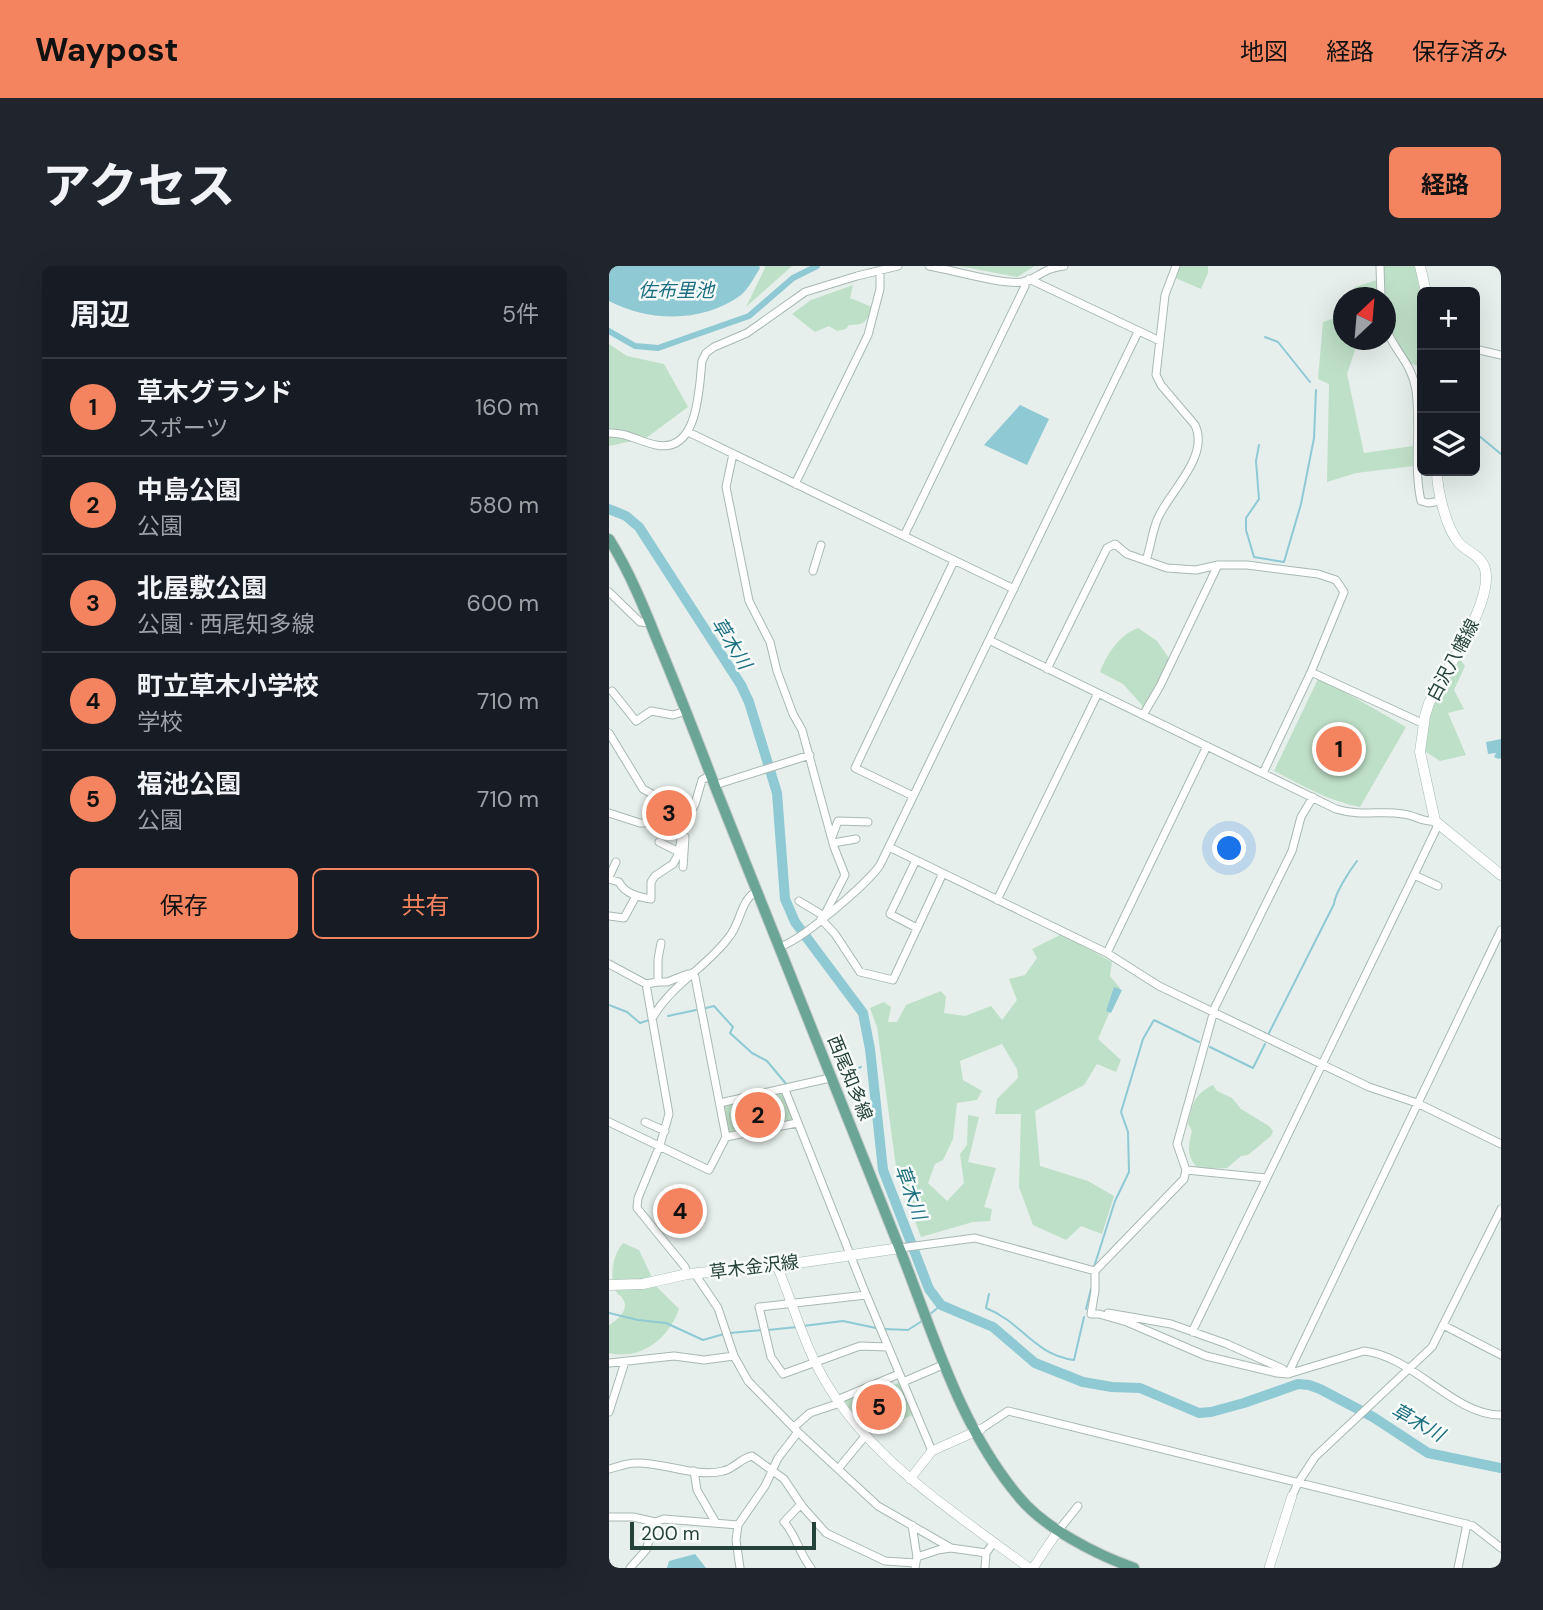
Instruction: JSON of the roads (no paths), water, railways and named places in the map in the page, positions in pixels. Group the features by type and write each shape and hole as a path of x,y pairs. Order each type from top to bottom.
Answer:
{"main road":[{"path":"1420,266 1425,287"},
{"name":"白沢八幡線","path":"1437,823 1420,752 1423,724 1429,703 1442,676 1478,613 1486,578 1485,566 1481,560 1455,539 1441,501 1438,476"},
{"name":"西尾知多線","path":"609,539 631,577 687,711 830,1078 904,1248 945,1364 978,1430 1002,1476 1021,1501 1058,1531 1096,1552 1134,1568"},
{"path":"1437,823 1501,875"},
{"name":"草木金沢線","path":"609,1285 643,1284 691,1274 777,1266 904,1248"}],"street":[{"path":"609,433 626,435 661,446 679,441 688,432 695,415 702,360 706,354 747,333 805,292 898,266"},
{"path":"929,266 1002,281 1027,280 1160,341"},
{"path":"904,536 1027,280 1040,271 1063,266"},
{"path":"1146,560 1157,520 1199,446 1195,425 1158,380 1156,368 1165,295 1176,266"},
{"path":"1380,266 1381,287"},
{"path":"795,484 868,335 880,289 880,270"},
{"path":"778,947 785,946 809,929 873,875 1138,332"},
{"path":"1396,346 1407,362 1415,390 1421,501 1441,501"},
{"path":"1479,350 1501,355"},
{"path":"688,432 1014,589"},
{"path":"733,454 726,487 749,601 770,642 777,671 810,755 845,875 823,917"},
{"path":"1047,669 1107,548 1115,544 1127,554 1175,569 1196,570 1218,565 1247,565 1318,573 1336,580 1344,592 1311,671 1263,772"},
{"path":"813,571 821,545"},
{"path":"913,796 855,768 954,561"},
{"path":"1143,715 1160,687 1218,565"},
{"path":"609,592 640,622 650,623"},
{"path":"989,640 1336,809 1358,814 1401,813 1437,823 1192,1332"},
{"path":"1311,671 1423,724"},
{"path":"612,691 636,721 650,712 673,715 687,711"},
{"path":"997,900 1098,693"},
{"path":"609,733 643,789 688,818"},
{"path":"1107,953 1207,746"},
{"path":"615,862 609,878 619,882 621,887 636,896 651,899 651,882 655,876 673,864 679,852 683,832 702,780 763,770 810,755"},
{"path":"1288,1374 1283,1368 1252,1354 1171,1324 1107,1313 1091,1314 1095,1271 1181,1183 1186,1170 1177,1144 1214,1012 1292,851 1301,817 1313,797"},
{"path":"609,813 640,823 655,823 665,801"},
{"path":"833,840 838,821 868,822"},
{"path":"683,832 686,841 683,867"},
{"path":"833,840 856,839"},
{"path":"659,842 679,852"},
{"path":"889,847 1107,953 1159,986 1369,1087 1417,1103 1501,1144"},
{"path":"916,860 890,914 918,928"},
{"path":"799,901 823,917 860,972 893,980 943,873"},
{"path":"1414,875 1438,886"},
{"path":"653,1017 666,998 727,940 736,929 745,902 757,891"},
{"path":"609,916 624,918 636,896"},
{"path":"1288,1374 1501,930"},
{"path":"659,982 658,959 661,943"},
{"path":"609,964 646,984 670,981 691,974"},
{"path":"609,1122 709,1170 726,1137 695,977 691,974"},
{"path":"646,984 669,1114 660,1145 638,1198 637,1208 718,1308 734,1356 748,1381 878,1506 951,1548"},
{"path":"720,1103 830,1078"},
{"path":"785,1090 932,1451"},
{"path":"645,1122 665,1131"},
{"path":"726,1137 797,1123"},
{"path":"1186,1170 1266,1178"},
{"path":"1269,1568 1291,1496 1298,1483 1315,1457 1432,1347 1445,1326 1501,1209"},
{"path":"904,1248 975,1238 1095,1271"},
{"path":"777,1266 815,1362 839,1402 866,1436 910,1479 1031,1568 1078,1506"},
{"path":"866,1294 758,1307 771,1357 783,1374 860,1346 888,1347"},
{"path":"1099,1314 1137,1326 1206,1356 1288,1374 1364,1351 1374,1352 1409,1369 1475,1410 1487,1415 1501,1415"},
{"path":"1445,1326 1501,1355"},
{"path":"609,1363 674,1356 704,1360 734,1356"},
{"path":"609,1412 625,1362"},
{"path":"740,1568 736,1539 738,1525 765,1486 796,1429 810,1413 945,1364"},
{"path":"910,1479 932,1451 978,1430 1008,1411 1467,1524 1501,1548"},
{"path":"838,1469 866,1436"},
{"path":"609,1469 635,1463 722,1472 752,1456 784,1479 826,1533 885,1561 916,1563 938,1550 951,1548 986,1553"},
{"path":"694,1471 697,1490 716,1523"},
{"path":"801,1504 784,1522 794,1532 796,1543 811,1568"},
{"path":"609,1517 633,1517 655,1522 681,1519 738,1525"},
{"path":"630,1568 646,1550 655,1522"},
{"path":"1458,1568 1467,1524"},
{"path":"912,1525 916,1563"},
{"path":"985,1568 986,1553 994,1542"}],"water":[{"name":"佐布里池","path":"609,266 760,268 744,292 726,304 693,315 658,316 641,313 609,301"},
{"path":"1020,405 1049,419 1027,465 984,445"},
{"path":"1501,739 1499,759 1494,757 1496,753 1488,754 1486,742"},
{"path":"1114,987 1122,990 1111,1013 1106,1011"},
{"path":"695,1554 706,1568 667,1568 669,1561"}],"waterway":[{"path":"609,331 635,346 658,348 749,316 793,278 817,266"},
{"path":"1265,337 1278,342 1310,382"},
{"path":"1259,445 1256,461 1259,499 1246,518 1246,530 1254,557 1284,562 1301,504 1314,438 1316,390"},
{"path":"1480,437 1501,454"},
{"name":"草木川","path":"609,509 626,516 639,527 741,685 749,702 777,793 785,899 795,922 863,1013 870,1049 883,1170 929,1289 941,1305 993,1327 1035,1363 1083,1382 1140,1388 1199,1413 1244,1403 1298,1384 1309,1385 1373,1417 1428,1453 1501,1468"},
{"path":"1269,1033 1340,888 1357,861"},
{"path":"609,1005 627,1012 640,1023 649,1020"},
{"path":"706,1008 714,1006 733,1027 730,1033 752,1053 767,1061 787,1085"},
{"path":"668,1016 696,1010"},
{"path":"1094,1267 1115,1201 1129,1172 1128,1132 1121,1112 1143,1039 1154,1020 1199,1042"},
{"path":"1210,1047 1253,1068 1265,1044"},
{"path":"841,1075 861,1067"},
{"path":"1086,1309 1091,1289"},
{"path":"989,1294 986,1308 999,1314 1038,1345 1060,1357 1074,1360 1084,1317"},
{"path":"929,1315 941,1305"},
{"path":"609,1313 666,1323 703,1340 724,1334"},
{"path":"803,1326 843,1321 876,1328"},
{"path":"885,1329 908,1330 922,1321"},
{"path":"768,1330 797,1327"},
{"path":"730,1333 762,1330"}],"place":[{"name":"草木グランド","path":"1339,749"},
{"name":"北屋敷公園","path":"669,813"},
{"name":"中島公園","path":"758,1115"},
{"name":"町立草木小学校","path":"680,1211"},
{"name":"福池公園","path":"879,1407"}]}
